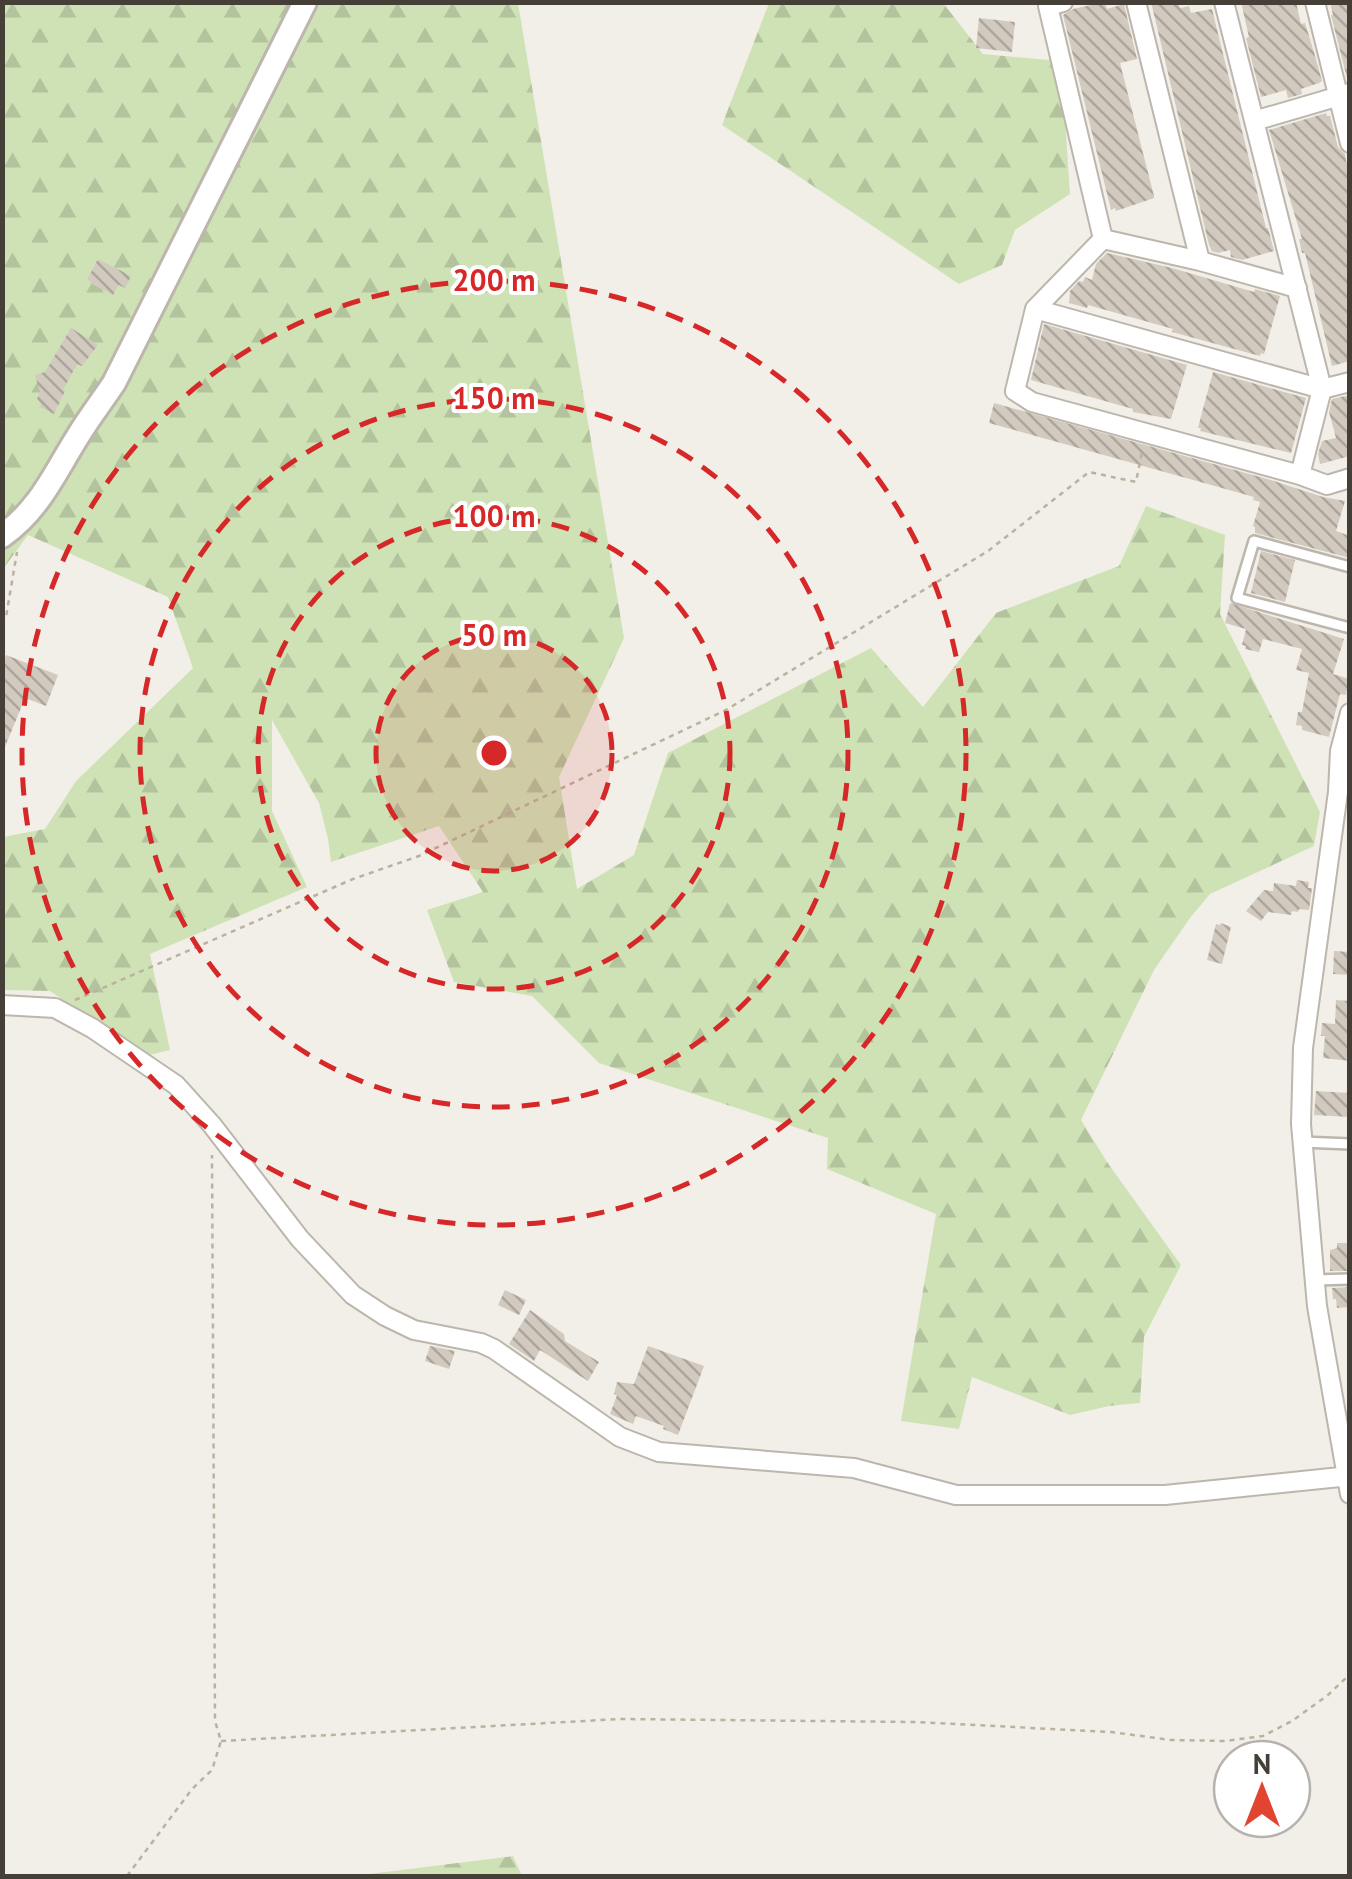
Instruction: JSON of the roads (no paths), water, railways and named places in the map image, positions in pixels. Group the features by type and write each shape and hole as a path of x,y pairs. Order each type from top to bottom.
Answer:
{"street":[{"path":"12,529 44,493 114,383 305,2"},
{"path":"1063,2 1048,6 1103,239"},
{"path":"1136,2 1200,262"},
{"path":"1224,2 1322,389 1300,475"},
{"path":"1314,2 1344,94 1350,143"},
{"path":"1254,121 1344,94"},
{"path":"1103,239 1296,288"},
{"path":"1103,239 1034,309 1014,392 1032,402 1327,485 1350,478"},
{"path":"1034,309 1322,389 1350,382"},
{"path":"2,1005 55,1008 176,1085 300,1239 353,1295 414,1330 494,1349 620,1438 659,1452 854,1468 956,1495 1165,1495 1348,1482 1327,1374 1300,1124 1303,1048 1338,792 1340,751 1350,713"}],"lane":[{"path":"1350,567 1254,541 1238,598 1350,628"},
{"path":"1302,1142 1350,1144"},
{"path":"1315,1280 1350,1278"}]}
